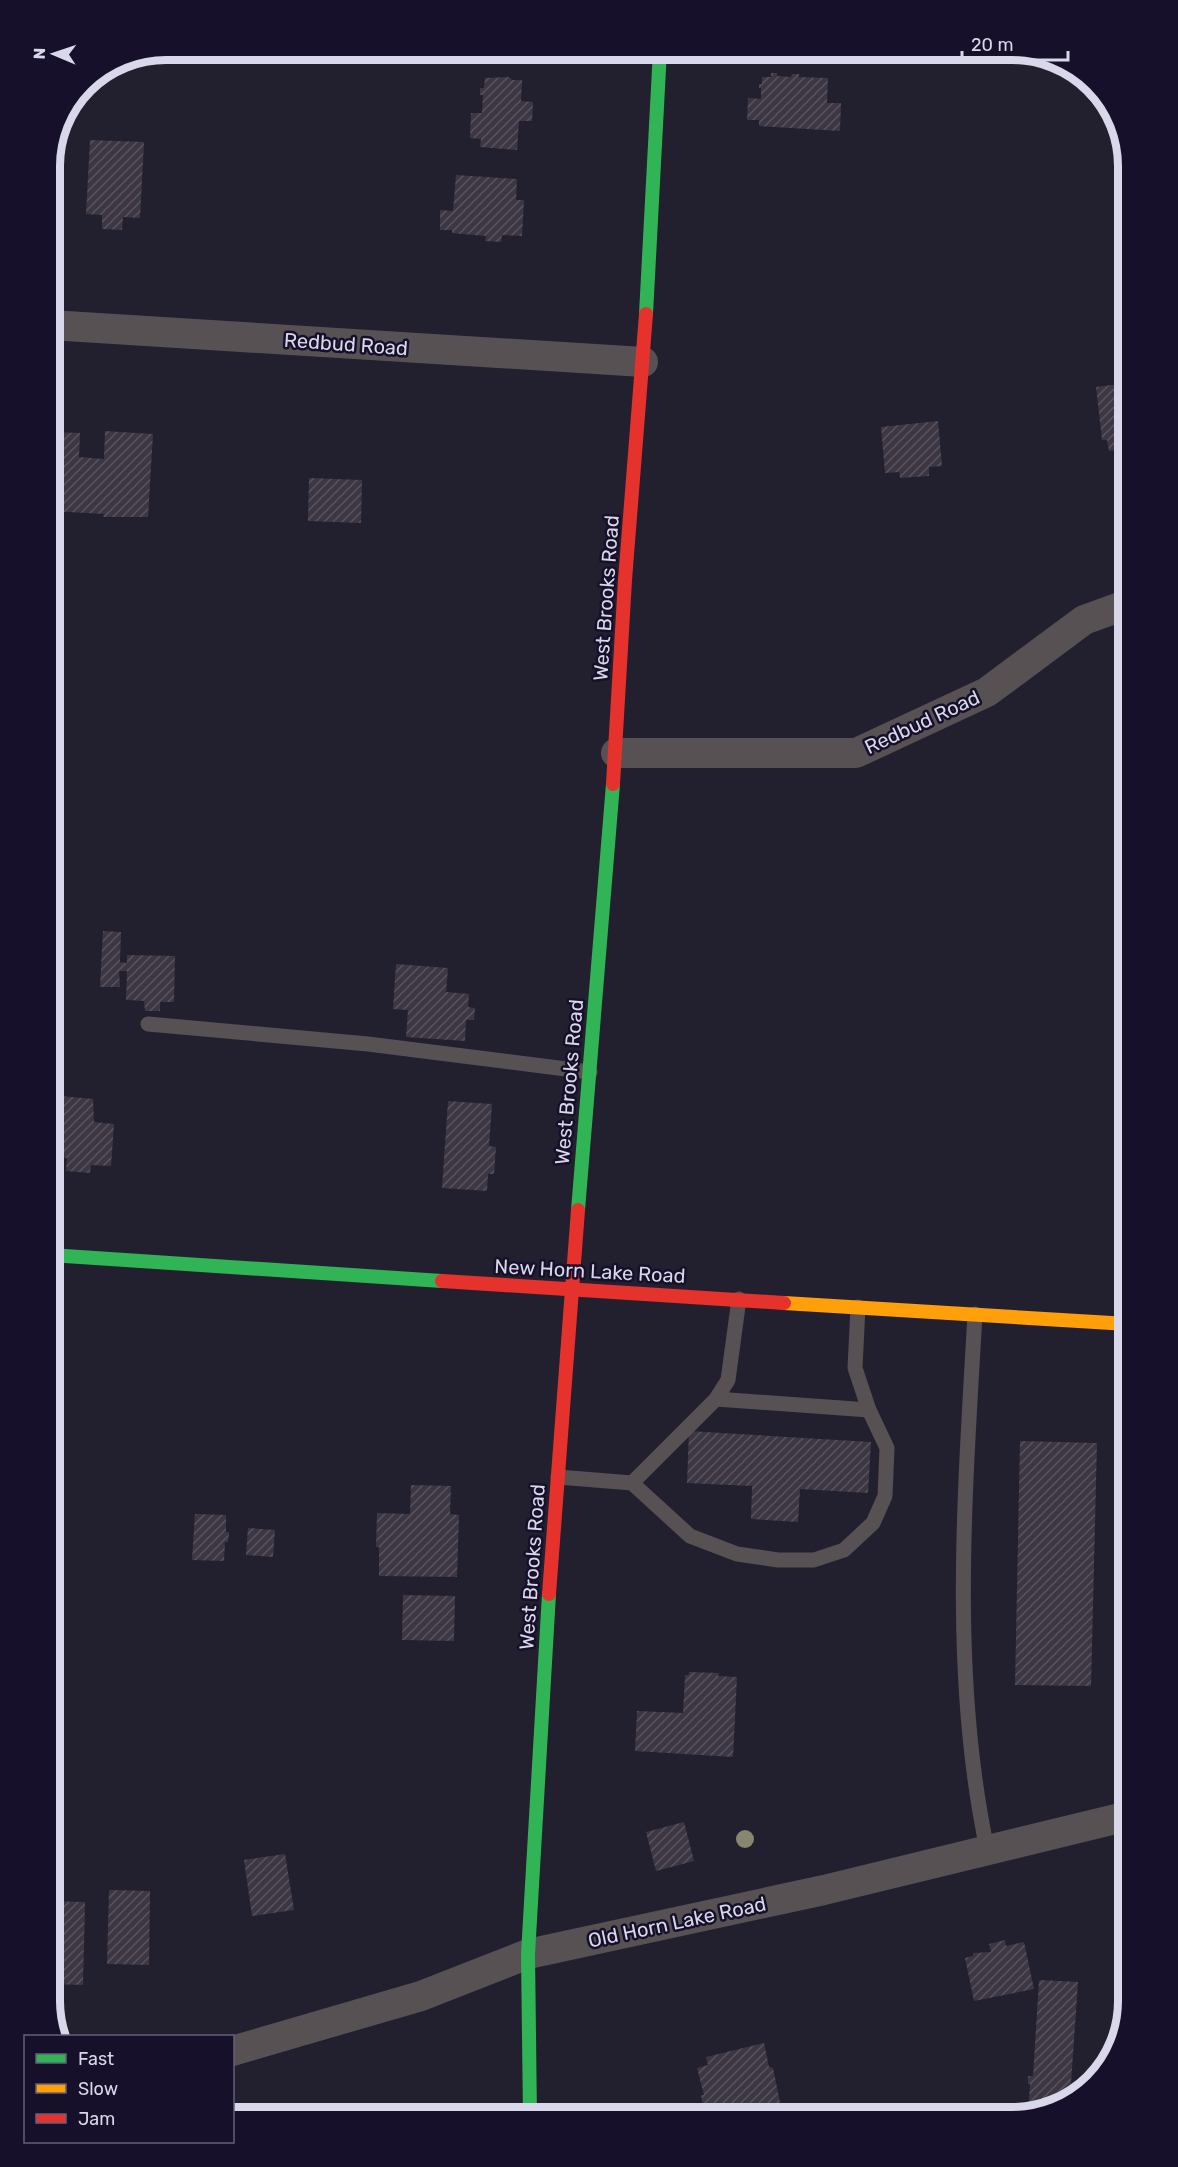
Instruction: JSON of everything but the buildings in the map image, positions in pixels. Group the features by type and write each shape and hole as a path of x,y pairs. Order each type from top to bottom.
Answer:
{"street":[{"name":"West Brooks Road","path":"530,2107 528,1954 558,1477 571,1290 616,753 626,580 643,363 659,60"},
{"name":"Redbud Road","path":"60,326 643,363"},
{"name":"Redbud Road","path":"616,753 856,753 987,692 1084,620 1118,608"},
{"name":"New Horn Lake Road","path":"60,1256 1118,1323"},
{"name":"Old Horn Lake Road","path":"234,2050 421,1996 528,1954 824,1890 1118,1818"}],"lane":[{"path":"148,1024 368,1044 590,1072"},
{"path":"632,1483 716,1399 728,1380 739,1299"},
{"path":"558,1477 632,1483 690,1536 737,1554 778,1560 814,1560 844,1550 873,1523 885,1496 887,1448 869,1410 855,1368 858,1307"},
{"path":"975,1314 964,1505 964,1680 978,1804 987,1850"},
{"path":"716,1399 869,1410"}],"traffic: fast":[{"path":"646,314 659,60"},
{"path":"578,1210 613,784"},
{"path":"60,1256 442,1281"},
{"path":"530,2107 528,1954 549,1594"}],"traffic: slow":[{"path":"784,1303 1118,1323"}],"traffic: jam":[{"path":"613,784 625,580 646,314"},
{"path":"549,1594 578,1210"},
{"path":"442,1281 784,1303"}]}
